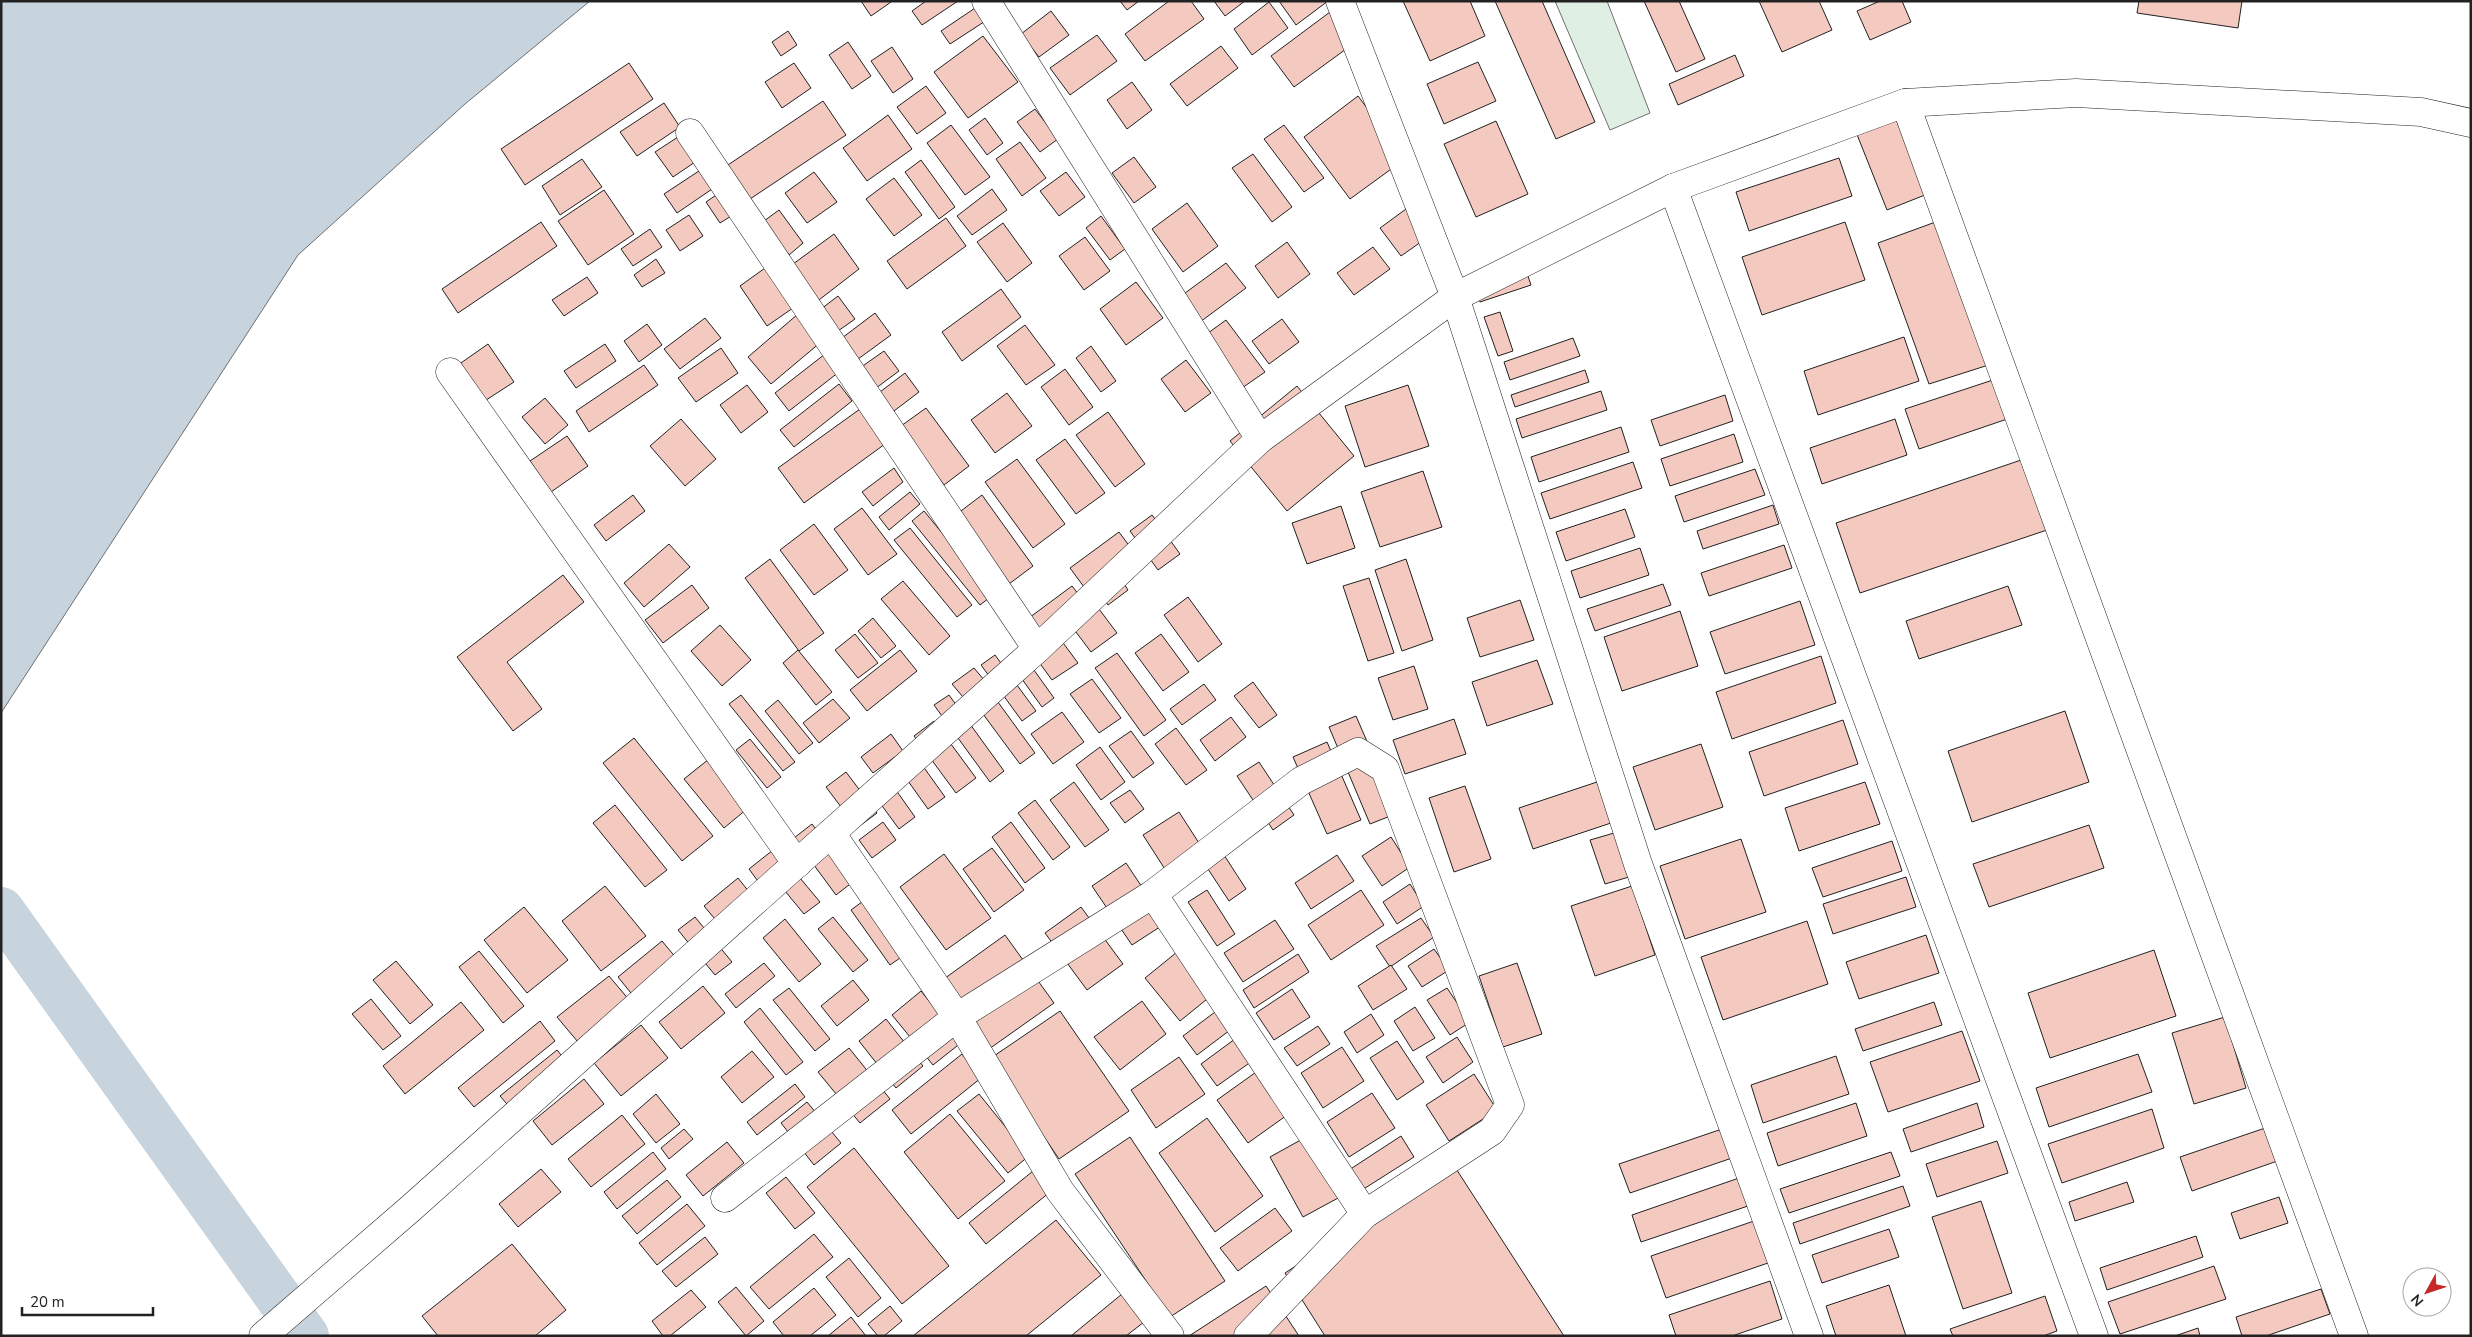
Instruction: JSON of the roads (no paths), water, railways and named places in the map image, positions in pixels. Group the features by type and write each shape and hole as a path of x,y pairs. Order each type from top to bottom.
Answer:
{"street":[{"path":"986,1 1260,439"},
{"path":"1340,1 1455,297 1638,864 1808,1336"},
{"path":"263,1336 410,1209 1038,649 1260,439 1455,297 1673,188 1905,103 2076,93 2421,112 2471,123"},
{"path":"1905,103 2354,1336"},
{"path":"690,133 1038,649"},
{"path":"1673,188 2094,1336"},
{"path":"450,372 797,864"},
{"path":"726,1198 957,1017 1153,894 1301,781 1358,752 1385,769 1510,1105 1492,1130 1365,1214 1248,1336"},
{"path":"831,833 957,1017 1060,1191 1170,1336"},
{"path":"1153,894 1365,1214"}],"waterway":[{"path":"1,910 306,1336"}]}
